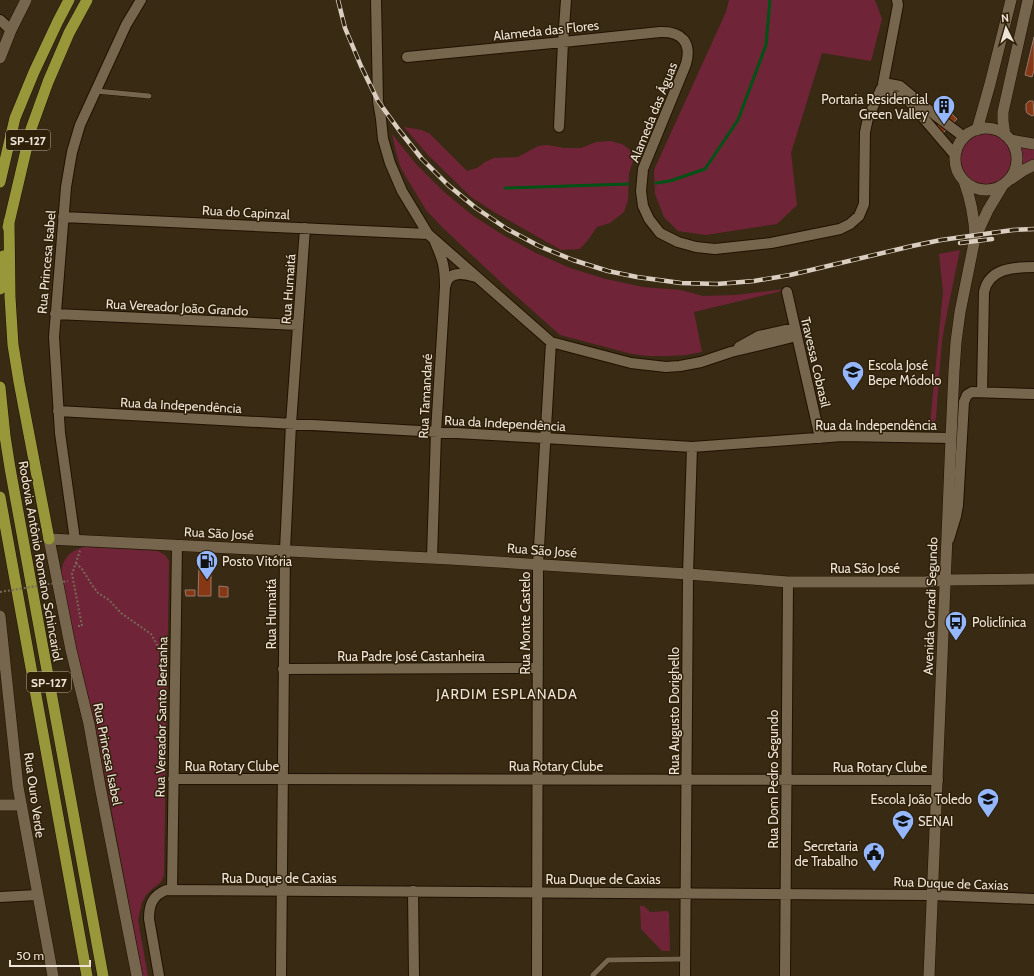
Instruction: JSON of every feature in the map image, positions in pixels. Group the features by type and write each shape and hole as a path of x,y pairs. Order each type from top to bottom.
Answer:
{"highway":[{"name":"SP-127","path":"0,182 15,118 34,72 69,0"},
{"name":"SP-127","path":"0,290 3,257 9,221 31,129 48,82 69,33 87,0"},
{"path":"0,147 15,118"},
{"path":"9,221 10,297 13,345 49,539"},
{"name":"Rodovia Antônio Romano Schincariol","path":"0,387 5,436 103,976"},
{"name":"SP-127","path":"0,496 88,976"}],"street":[{"path":"0,58 11,30 26,0"},
{"name":"Rua Princesa Isabel","path":"80,540 60,433 54,337 66,187 72,152 80,125 126,25 141,0"},
{"path":"376,0 378,101 386,151 402,191 431,236 551,342 631,364 680,366 701,362 731,352 759,336 796,332"},
{"path":"559,127 566,0"},
{"name":"Alameda das Águas","path":"684,41 688,52 686,64 643,169 640,191 643,206 648,219 660,233 678,242 696,247 715,249 771,244 840,229 850,224 859,216 864,204 865,132 868,118 885,88 898,5 897,0"},
{"path":"977,130 1012,0"},
{"path":"1008,138 1003,121 1003,112 1028,0"},
{"path":"0,20 11,30"},
{"name":"Alameda das Flores","path":"407,57 667,31 679,36 684,41"},
{"path":"885,88 900,86 964,137"},
{"path":"885,88 908,100 955,155"},
{"path":"1006,182 1014,173 1017,156 1015,148 1008,138 999,131 985,128 971,132 964,137 958,146 955,155 955,165 958,173 964,181 978,189 987,190 995,188 1006,182 1024,170 1034,165"},
{"path":"1008,138 1034,144"},
{"name":"Avenida Corradi Segundo","path":"964,181 972,207 975,238"},
{"name":"Avenida Corradi Segundo","path":"929,976 938,780 946,547 956,342 960,312 975,238 988,210 1006,182"},
{"name":"Rua do Capinzal","path":"63,217 305,228 431,236"},
{"name":"Rua Humaitá","path":"281,976 285,550 291,424 305,228"},
{"name":"Rua Tamandaré","path":"431,236 442,256 445,271 436,432 432,558"},
{"path":"982,392 984,292 986,285 990,279 1006,270 1017,267 1034,267"},
{"path":"445,287 449,278 454,275 461,274 477,277"},
{"name":"Travessa Cobrasil","path":"787,292 820,438"},
{"name":"Rua Vereador João Grando","path":"55,314 298,325"},
{"name":"Rua Monte Castelo","path":"537,976 538,564 551,342"},
{"path":"946,547 957,511 964,402 967,395 972,392 1034,394"},
{"name":"Rua da Independência","path":"58,411 692,447 843,436 951,438"},
{"name":"Rua Augusto Dorighello","path":"685,976 688,574 692,447"},
{"name":"Rua Princesa Isabel","path":"49,539 71,650 89,724 137,976"},
{"name":"Rua São José","path":"49,539 538,564 788,582 925,582 945,580 1034,579"},
{"name":"Rua Vereador Santo Bertanha","path":"172,890 177,545"},
{"name":"Rua Dom Pedro Segundo","path":"785,976 788,582"},
{"name":"Rua Ouro Verde","path":"0,616 18,787 53,976"},
{"name":"Rua Padre José Castanheira","path":"284,669 538,668"},
{"name":"Rua Rotary Clube","path":"174,779 938,780"},
{"path":"0,805 21,805"},
{"path":"159,976 149,919 149,910 156,896 166,890 172,890"},
{"name":"Rua Duque de Caxias","path":"172,890 932,895 1034,899"},
{"path":"413,891 414,976"},
{"path":"0,897 37,896"}],"lane":[{"path":"96,91 149,96"},
{"path":"593,975 608,960 685,959"}],"path":[{"path":"77,626 82,626 72,574 76,563 80,540"},
{"path":"76,563 82,569 98,593 108,600 121,613 151,634 161,652 175,660"},
{"path":"0,592 68,581"}],"shaded area":[{"path":"729,0 875,0 882,19 871,61 822,53 791,153 797,205 777,224 706,235 678,231 664,217 655,194 654,170 726,12"},
{"path":"404,127 422,130 430,134 467,171 477,168 494,158 518,157 538,146 547,145 565,148 581,148 596,142 610,141 622,144 630,150 633,161 629,173 628,200 624,212 610,223 597,227 580,249 561,250 494,212 471,197 428,155"},
{"path":"392,134 416,164 443,191 472,215 503,235 536,253 570,268 606,279 643,287 681,290 703,296 735,295 794,288 694,312 702,352 668,356 632,354 560,335 506,287 426,210 400,166"},
{"path":"986,134 1000,138 1007,145 1011,159 1007,173 1000,180 986,184 972,180 965,173 961,159 965,145 972,138"},
{"path":"1018,146 1034,149 1034,161 1022,166"},
{"path":"960,250 942,340 936,418 935,421 930,424 943,292 939,254"},
{"path":"84,547 158,551 165,555 169,561 164,875 161,882 146,895 142,903 138,920 148,976 143,976 95,723 76,648 61,574 63,564 68,556 75,550"},
{"path":"640,906 644,906 650,912 667,911 669,913 670,951 662,951 641,929"}],"building":[{"path":"1034,37 1034,70 1032,77 1025,75"},
{"path":"1029,101 1033,101 1034,115 1032,116 1027,113 1026,110 1026,104"},
{"name":"Portaria Residencial Green Valley","path":"951,113 957,119 941,135 935,129"},
{"path":"199,564 211,564 211,596 198,596"},
{"path":"219,586 228,587 228,597 219,597"},
{"path":"185,590 195,590 195,596 186,596"}],"waterway":[{"path":"656,183 670,181 705,169 738,120 766,45 770,0"},
{"path":"505,188 628,184"}],"railway":[{"path":"338,0 345,28 378,101 422,159 448,185 476,208 507,229 539,246 573,260 608,271 637,277 681,283 717,284 754,281 790,275 941,240 1013,230 1034,229"},
{"path":"960,243 992,239"}],"place":[{"name":"Portaria Residencial Green Valley","path":"944,126"},
{"name":"Escola José Bepe Módolo","path":"853,392"},
{"name":"Posto Vitória","path":"207,580"},
{"name":"Policlínica","path":"956,642"},
{"name":"Escola João Toledo","path":"988,818"},
{"name":"SENAI","path":"903,840"},
{"name":"Secretaria de Trabalho","path":"874,872"}],"district":[{"name":"JARDIM ESPLANADA","path":"507,694"}]}
